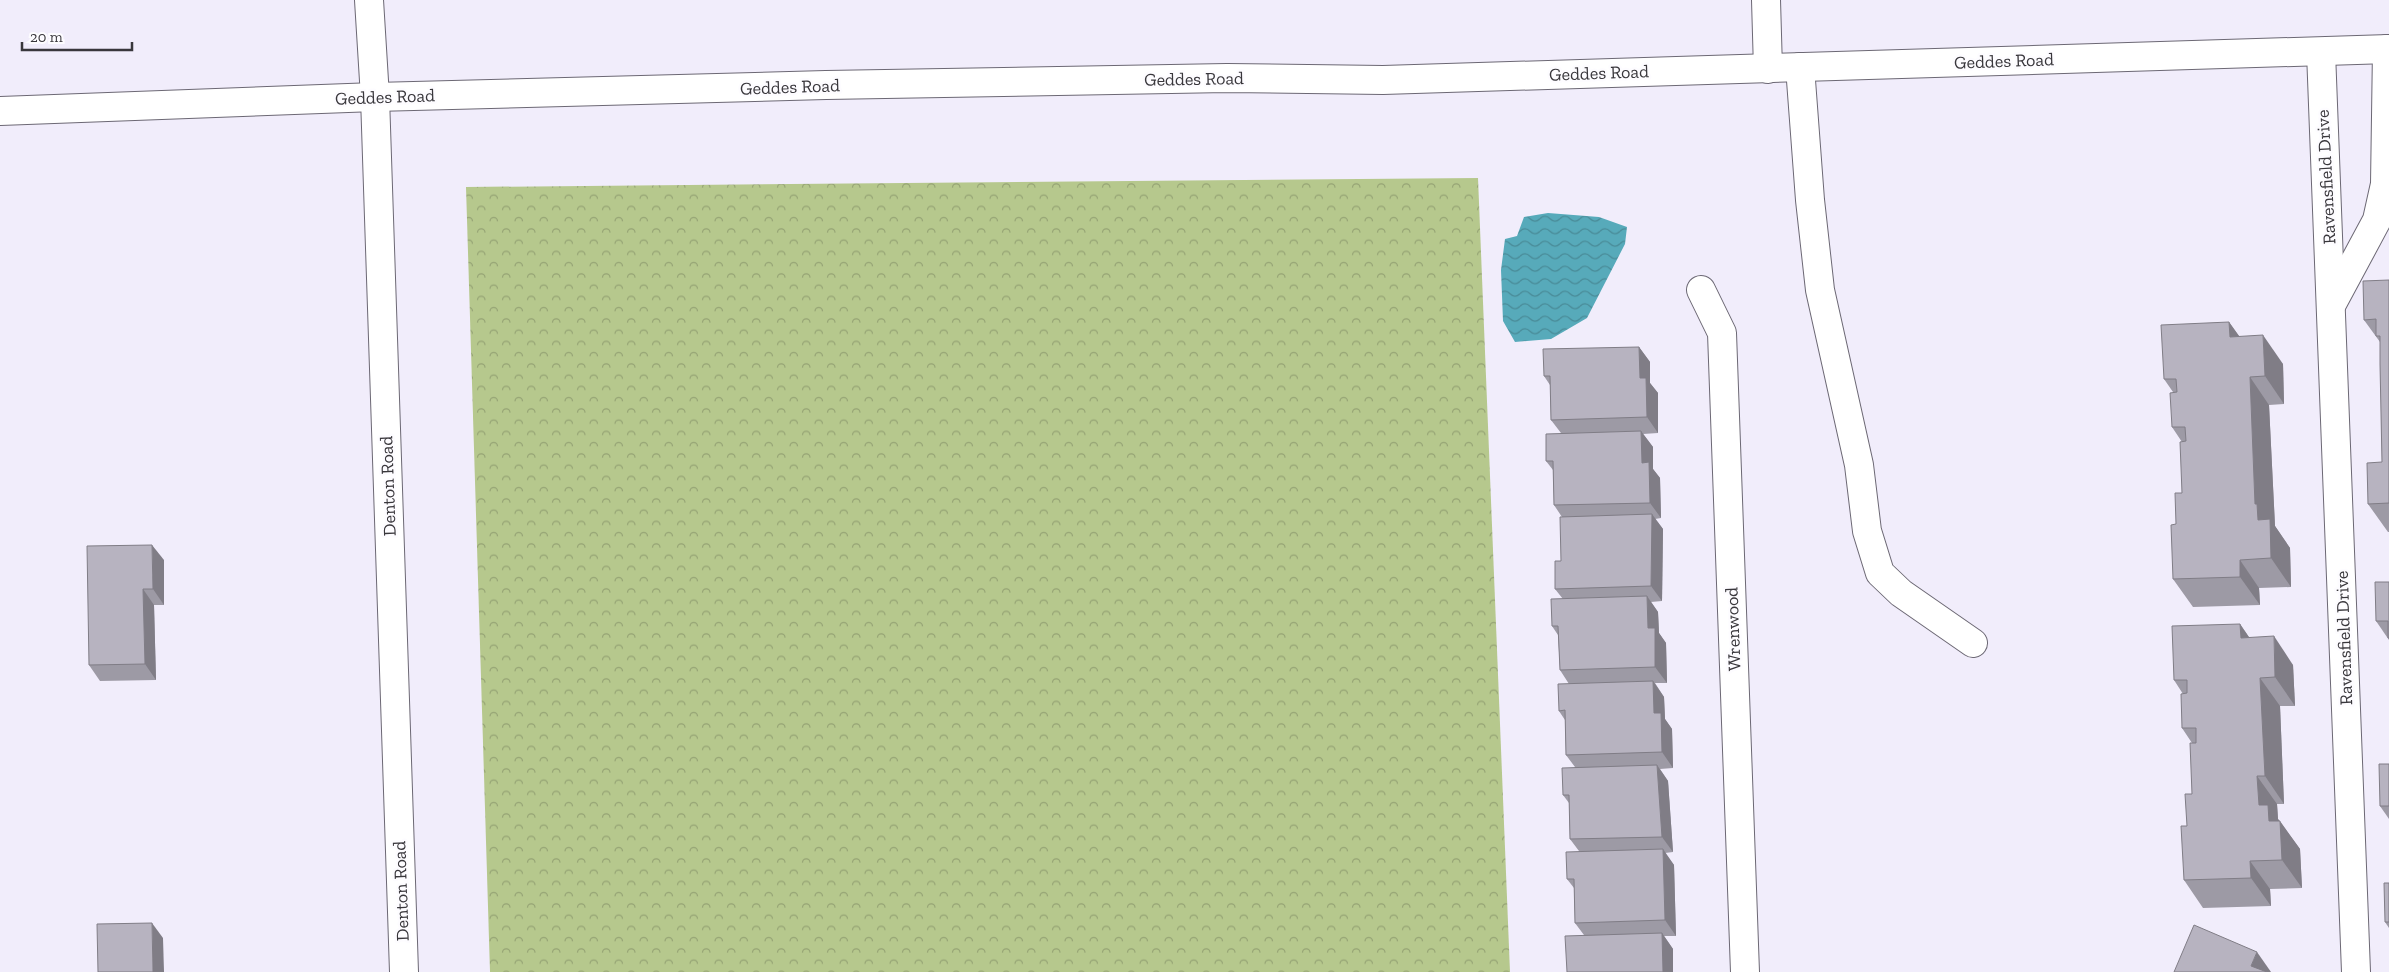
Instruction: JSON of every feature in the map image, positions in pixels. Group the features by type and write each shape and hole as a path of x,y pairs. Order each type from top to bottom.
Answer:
{"street":[{"name":"Denton Road","path":"369,0 375,97 404,972"},
{"path":"1766,0 1768,69"},
{"name":"Geddes Road","path":"0,111 375,97 826,85 1227,78 1383,80 2388,49"},
{"name":"Ravensfield Drive","path":"2332,303 2377,220 2385,184 2388,49"},
{"name":"Ravensfield Drive","path":"2320,52 2332,303 2356,972"},
{"path":"1800,67 1810,200 1820,290 1859,465 1870,539 1880,573 1901,593 1973,643"},
{"name":"Wrenwood","path":"1701,290 1722,333 1745,972"}],"green space":[{"path":"1478,178 1510,972 490,972 466,187"}],"water":[{"path":"1548,213 1599,217 1627,227 1625,244 1587,318 1551,339 1515,342 1503,321 1501,270 1505,239 1517,236 1524,217"}],"building":[{"path":"2389,280 2389,503 2368,504 2367,463 2382,462 2380,336 2376,336 2376,319 2364,320 2363,281"},
{"path":"2229,322 2230,337 2263,335 2265,376 2250,377 2255,504 2257,504 2258,520 2270,519 2271,558 2240,560 2240,577 2173,579 2171,525 2176,524 2175,493 2182,493 2180,442 2186,441 2185,427 2172,427 2170,393 2177,392 2176,379 2164,379 2161,325"},
{"path":"1639,347 1640,378 1646,378 1647,417 1551,420 1550,376 1544,376 1543,349"},
{"path":"1641,431 1642,463 1649,462 1650,503 1554,505 1553,461 1546,461 1546,434"},
{"path":"1652,514 1651,586 1555,589 1555,561 1561,561 1560,517"},
{"path":"152,545 153,589 143,589 145,664 89,665 87,546"},
{"path":"2375,582 2389,582 2389,638 2388,621 2376,621"},
{"path":"1647,596 1648,628 1655,628 1655,667 1560,670 1558,626 1552,626 1551,599"},
{"path":"2240,624 2241,638 2274,636 2275,677 2260,678 2265,776 2257,776 2259,805 2268,805 2269,821 2280,821 2282,860 2250,861 2251,878 2184,880 2181,826 2187,826 2185,794 2192,794 2190,743 2196,743 2196,728 2182,728 2181,694 2187,693 2187,680 2174,680 2172,626"},
{"path":"1653,681 1654,713 1661,713 1662,752 1566,755 1565,710 1559,711 1558,684"},
{"path":"2379,764 2389,764 2389,806 2380,806"},
{"path":"1657,765 1662,837 1570,839 1569,795 1563,795 1562,768"},
{"path":"1663,849 1665,920 1575,923 1574,879 1567,879 1566,852"},
{"path":"2384,883 2389,883 2389,922 2385,922"},
{"path":"152,923 153,972 98,972 97,924"},
{"path":"2194,925 2257,952 2251,966 2267,972 2174,972"},
{"path":"1662,933 1663,972 1567,972 1565,936"}]}
